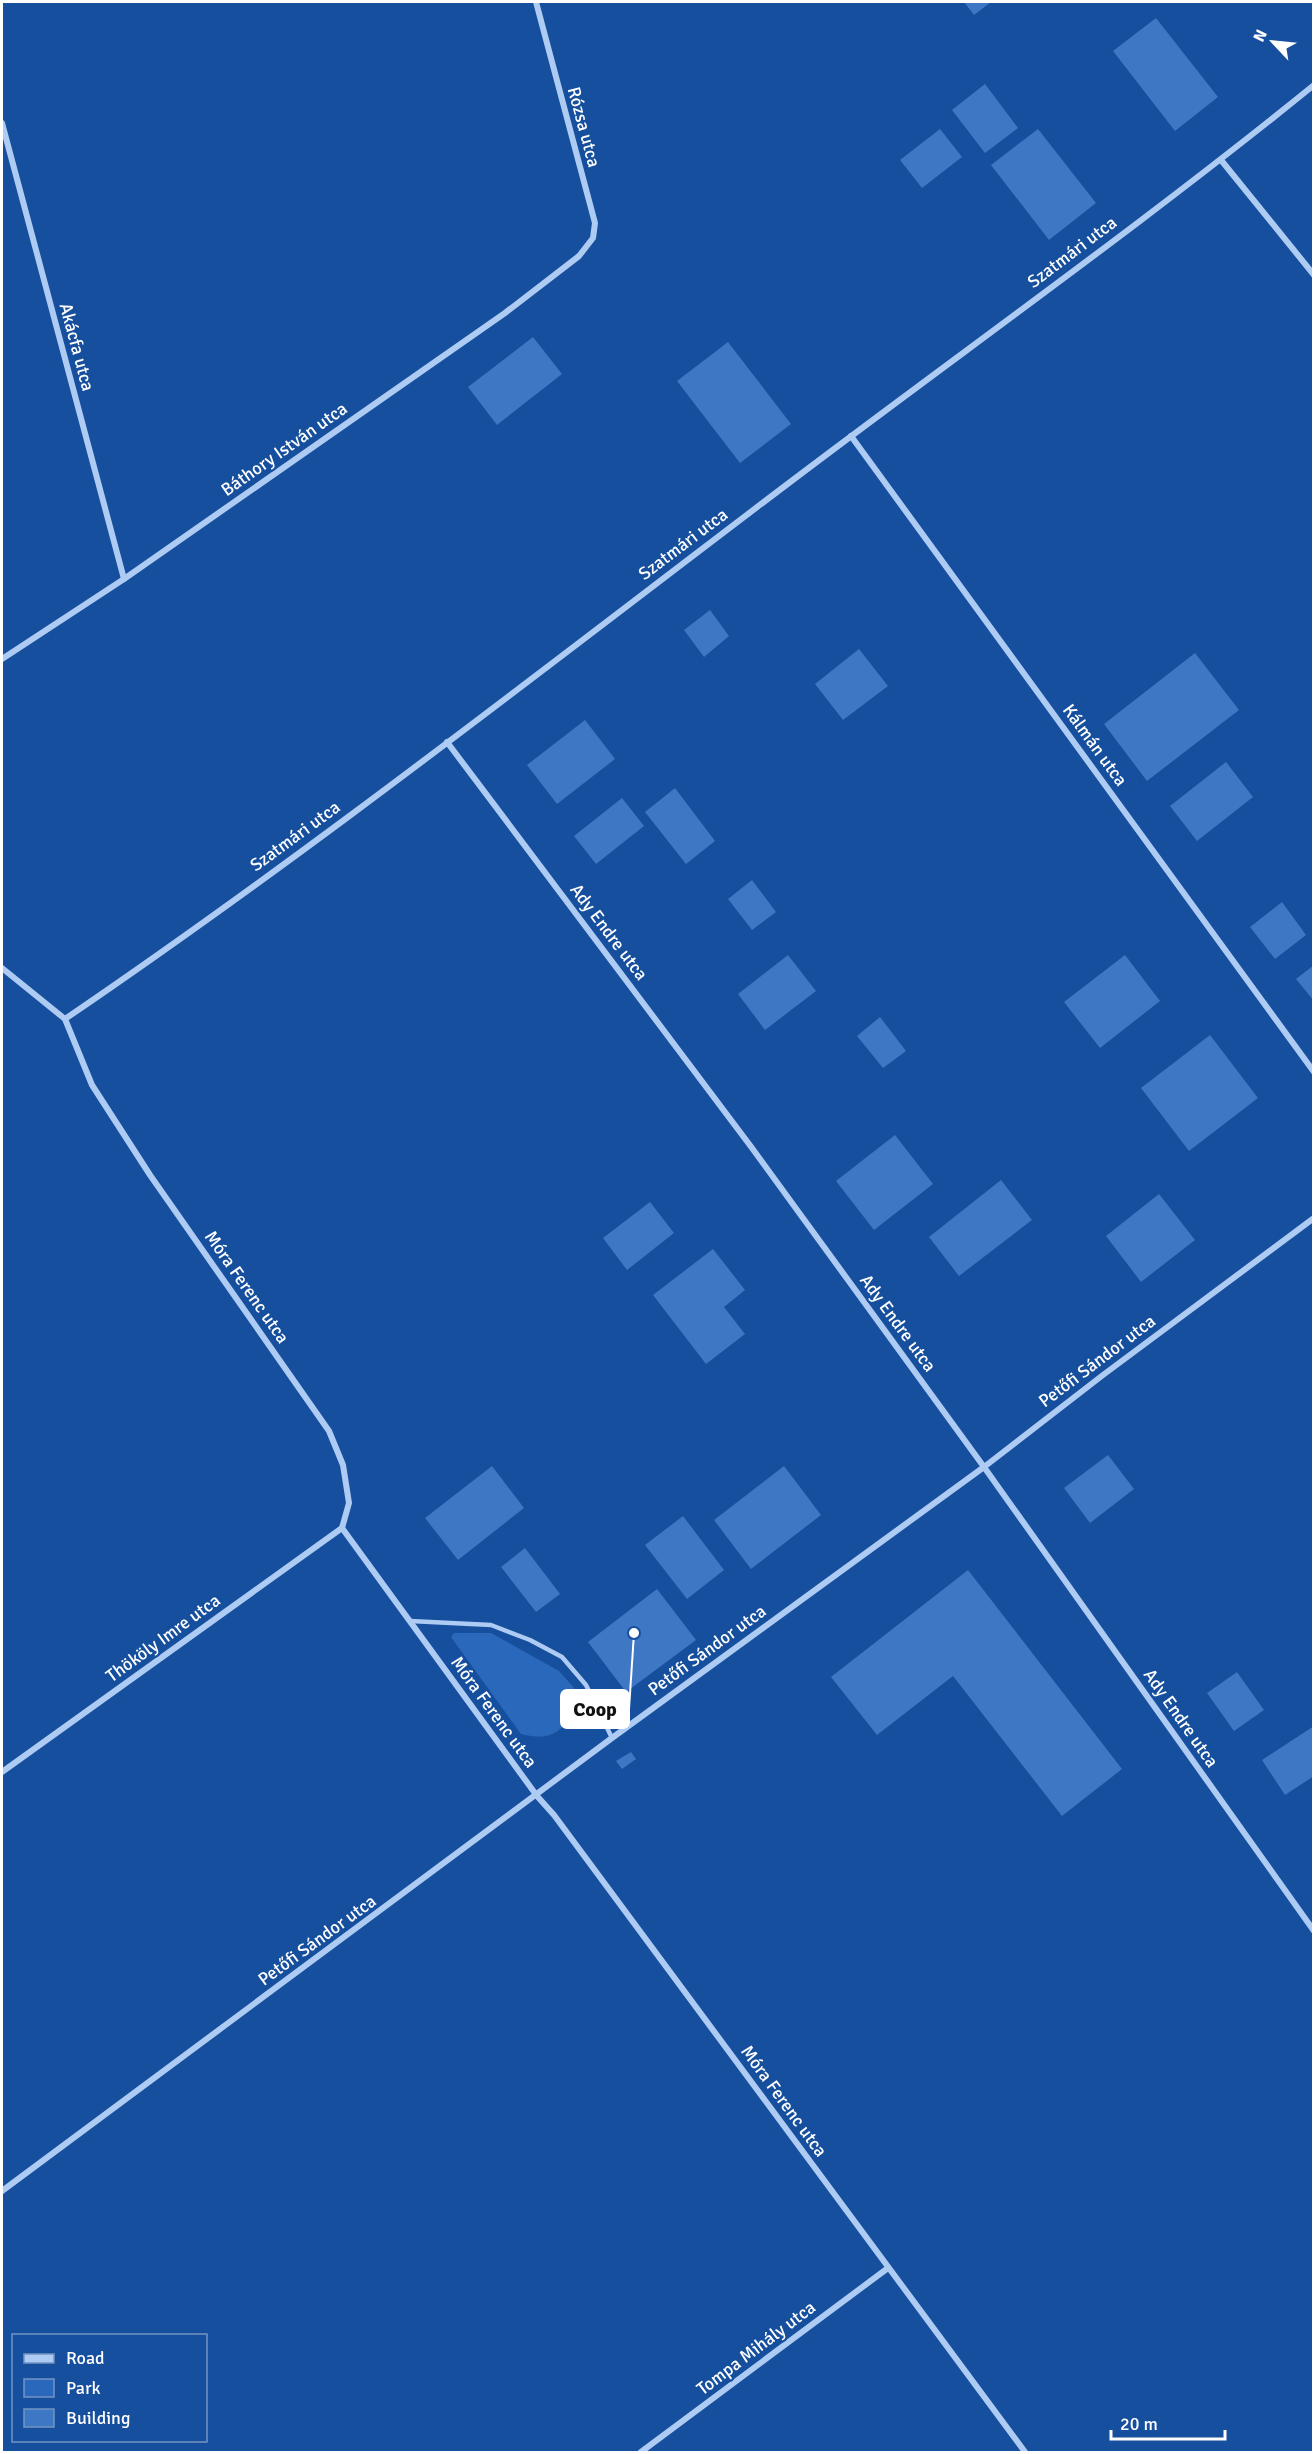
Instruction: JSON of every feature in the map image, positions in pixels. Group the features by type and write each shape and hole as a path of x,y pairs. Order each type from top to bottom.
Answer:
{"street":[{"name":"Rózsa utca","path":"536,2 595,223 593,238 579,256"},
{"name":"Szatmári utca","path":"65,1019 155,958 447,742 1221,160 1314,85"},
{"name":"Akácfa utca","path":"2,123 124,579"},
{"path":"1221,160 1314,276"},
{"name":"Báthory István utca","path":"2,659 124,579 505,313 579,256"},
{"name":"Kálmán utca","path":"851,436 1314,1072"},
{"name":"Ady Endre utca","path":"447,742 752,1148 984,1467 1314,1930"},
{"name":"Móra Ferenc utca","path":"2,968 65,1019 92,1085 157,1185 328,1431 344,1465 349,1503 342,1528 537,1796 554,1815 1025,2452"},
{"name":"Petőfi Sándor utca","path":"2,2191 537,1796 612,1738 984,1467 1314,1218"},
{"name":"Thököly Imre utca","path":"2,1772 342,1528"},
{"name":"Tompa Mihály utca","path":"641,2452 888,2268"}],"lane":[{"path":"410,1621 491,1625 530,1640 562,1657 586,1685 612,1738"}],"green space":[{"path":"454,1633 491,1633 559,1671 575,1689 576,1715 552,1734 539,1737 521,1734 451,1637"}],"building":[{"path":"964,2 991,2 974,15"},
{"path":"1156,18 1218,97 1175,131 1113,51"},
{"path":"985,84 1018,128 985,153 952,110"},
{"path":"940,129 962,157 922,188 900,160"},
{"path":"1038,129 1096,203 1049,240 991,165"},
{"path":"533,337 562,374 497,425 468,387"},
{"path":"728,342 791,424 740,463 677,381"},
{"path":"710,610 729,636 704,657 684,630"},
{"path":"859,649 888,686 843,720 815,684"},
{"path":"1195,653 1239,710 1147,781 1104,724"},
{"path":"585,720 615,759 557,804 527,765"},
{"path":"1226,762 1253,797 1197,841 1170,806"},
{"path":"675,788 715,841 686,864 645,812"},
{"path":"622,798 644,826 596,864 574,836"},
{"path":"752,880 776,912 752,930 728,899"},
{"path":"1282,902 1306,935 1275,959 1250,927"},
{"path":"788,955 816,991 765,1030 738,994"},
{"path":"1125,955 1160,1001 1100,1048 1064,1002"},
{"path":"1314,965 1314,1001 1296,979"},
{"path":"880,1017 906,1051 883,1068 857,1036"},
{"path":"1210,1035 1258,1098 1189,1151 1141,1088"},
{"path":"895,1135 933,1184 874,1230 836,1181"},
{"path":"1001,1180 1032,1220 959,1276 929,1237"},
{"path":"1159,1194 1195,1240 1141,1282 1106,1236"},
{"path":"650,1202 674,1233 627,1270 603,1238"},
{"path":"713,1249 745,1290 724,1307 745,1334 706,1364 653,1295"},
{"path":"1108,1455 1134,1489 1090,1523 1064,1488"},
{"path":"492,1466 524,1508 458,1560 425,1518"},
{"path":"784,1466 821,1515 751,1569 714,1520"},
{"path":"683,1516 724,1570 687,1599 645,1545"},
{"path":"525,1548 560,1594 536,1612 501,1567"},
{"path":"968,1570 1122,1769 1062,1816 953,1676 877,1735 831,1677"},
{"path":"657,1589 696,1640 626,1692 588,1642"},
{"path":"1237,1672 1264,1710 1234,1731 1207,1693"},
{"path":"1314,1726 1314,1776 1285,1795 1262,1760"},
{"path":"631,1752 636,1759 622,1769 616,1761"}],"place":[{"name":"Coop","path":"634,1633"}]}
